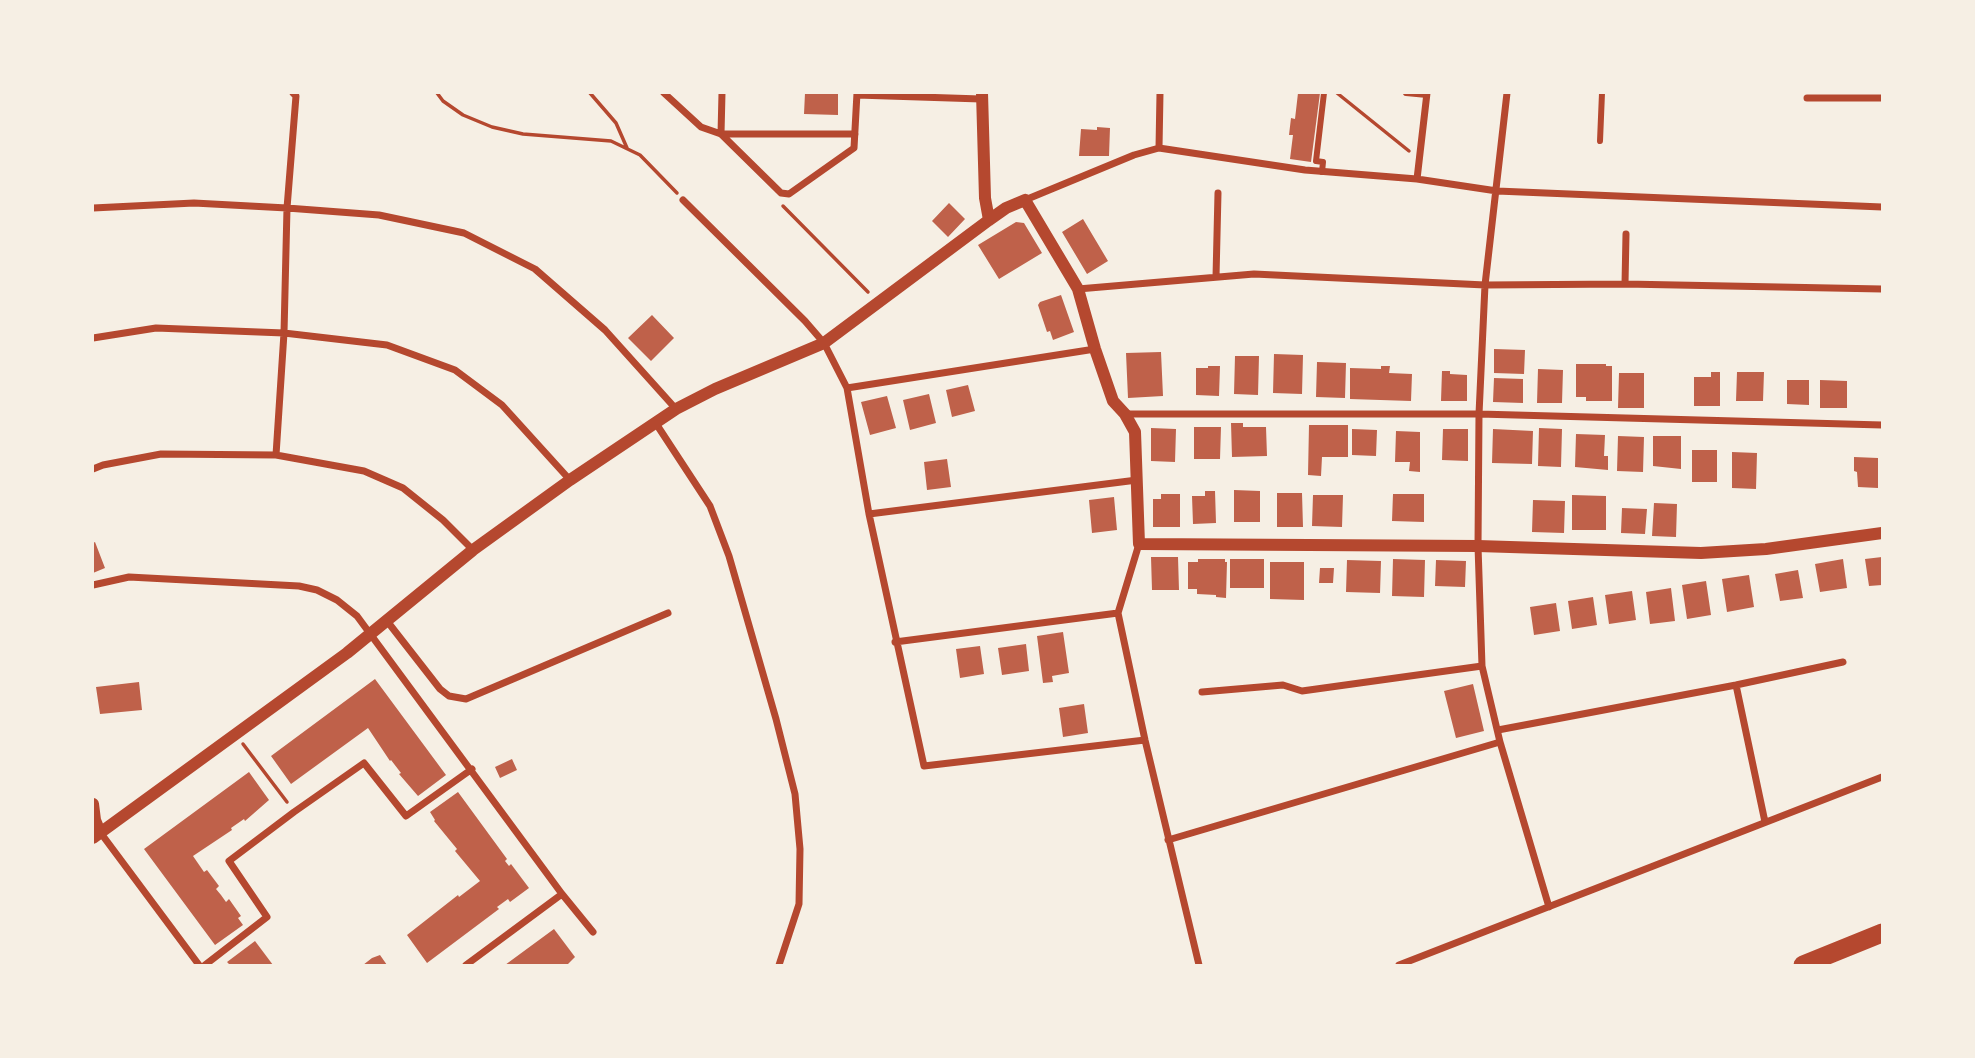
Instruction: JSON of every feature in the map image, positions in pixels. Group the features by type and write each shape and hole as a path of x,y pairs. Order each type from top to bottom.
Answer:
{"highway":[{"path":"1804,965 1882,933"}],"street":[{"path":"276,455 284,333 287,208 296,96 293,93"},
{"path":"664,93 701,127 721,134 855,134"},
{"path":"721,134 723,93"},
{"path":"1159,148 1160,93"},
{"path":"1322,172 1323,162 1316,162 1324,93"},
{"path":"1406,93 1427,94 1417,179"},
{"path":"1507,93 1485,285 1479,414 1478,546 1482,666 1500,742 1549,907"},
{"path":"1600,141 1602,93"},
{"path":"721,134 785,193 854,148 857,94 981,96 985,198 989,220"},
{"path":"1807,98 1882,98"},
{"path":"96,835 347,653 473,550 655,422 730,383 824,343 1006,208 1133,155 1159,148 1322,172 1417,179 1496,191 1882,207"},
{"path":"1216,277 1218,193"},
{"path":"683,200 806,321 824,343 847,388 895,642 924,766 1145,740"},
{"path":"1025,200 1078,289 1113,401 1125,414 1135,432 1139,544 1118,613 1168,840 1199,965"},
{"path":"93,208 194,202 287,208 379,215 464,233 535,269 605,330 677,409"},
{"path":"1625,284 1626,234"},
{"path":"1078,289 1254,274 1485,285 1625,284 1882,289"},
{"path":"93,338 156,328 284,333 387,345 455,370 502,405 570,480"},
{"path":"847,388 1095,349"},
{"path":"1125,414 1479,414 1882,425"},
{"path":"655,422 710,506 729,556 795,794 800,849 799,904 779,965"},
{"path":"93,469 160,454 276,455 364,471 402,488 443,520 473,550"},
{"path":"869,514 1137,480"},
{"path":"1139,544 1478,546 1733,552 1882,533"},
{"path":"93,585 129,578 299,586 317,590 337,600 357,615 562,894 593,932"},
{"path":"387,621 440,689 449,696 466,699 668,613"},
{"path":"895,642 1118,613"},
{"path":"1497,730 1843,662"},
{"path":"1202,692 1283,685 1302,691 1482,666"},
{"path":"1736,685 1765,822"},
{"path":"1168,840 1500,742"},
{"path":"205,965 267,917 229,861 294,812 364,763 406,816 472,769"},
{"path":"1399,965 1882,777"},
{"path":"93,804 96,835 199,965"},
{"path":"466,965 562,894"}],"path":[{"path":"437,93 443,101 463,115 492,127 523,134 611,141 640,155 683,200"},
{"path":"590,93 616,123 628,149"},
{"path":"1337,93 1419,159"},
{"path":"785,193 780,203 797,223 880,303"},
{"path":"236,733 294,812"}],"building":[{"path":"805,93 838,93 838,115 804,114"},
{"path":"1298,93 1320,93 1311,162 1290,159 1293,135 1289,135 1291,118 1295,119"},
{"path":"1097,127 1110,128 1109,156 1079,156 1081,129 1097,130"},
{"path":"949,203 965,219 948,237 932,221"},
{"path":"1083,219 1108,261 1087,274 1062,232"},
{"path":"1016,222 1024,223 1042,253 999,279 978,245"},
{"path":"1061,295 1074,332 1053,340 1050,331 1047,332 1038,305"},
{"path":"652,315 674,338 651,361 628,338"},
{"path":"1494,349 1525,350 1524,374 1494,373"},
{"path":"1161,352 1163,396 1128,398 1126,353"},
{"path":"1274,354 1303,355 1302,394 1273,393"},
{"path":"1235,356 1259,356 1258,395 1234,394"},
{"path":"1317,362 1346,363 1345,398 1316,397"},
{"path":"1576,364 1612,366 1612,401 1586,401 1586,397 1576,397"},
{"path":"1220,366 1219,396 1196,395 1196,368"},
{"path":"1381,366 1390,366 1389,373 1412,374 1411,401 1350,399 1350,368 1381,369"},
{"path":"1538,369 1563,370 1562,403 1537,403"},
{"path":"1442,371 1467,375 1467,401 1441,401"},
{"path":"1711,372 1720,372 1720,406 1694,406 1694,377 1711,377"},
{"path":"1737,372 1764,372 1763,401 1736,401"},
{"path":"1619,373 1644,373 1644,408 1618,408"},
{"path":"1494,378 1523,379 1523,403 1493,402"},
{"path":"1787,380 1809,380 1809,405 1787,404"},
{"path":"1820,380 1847,381 1847,408 1820,408"},
{"path":"968,385 975,411 952,417 946,390"},
{"path":"929,394 936,423 910,430 903,400"},
{"path":"887,396 896,428 870,435 861,402"},
{"path":"1231,423 1243,423 1243,427 1266,427 1267,456 1232,457"},
{"path":"1309,425 1348,425 1348,457 1322,457 1321,476 1308,475"},
{"path":"1194,427 1221,427 1220,459 1194,459"},
{"path":"1151,428 1176,429 1175,462 1151,461"},
{"path":"1539,428 1562,429 1561,467 1538,466"},
{"path":"1352,429 1377,430 1376,456 1352,455"},
{"path":"1443,429 1468,429 1468,461 1442,460"},
{"path":"1493,429 1533,431 1532,464 1492,463"},
{"path":"1396,431 1420,432 1420,472 1409,471 1410,462 1395,462"},
{"path":"1576,434 1605,435 1604,456 1608,456 1608,470 1575,467"},
{"path":"1618,436 1644,437 1643,472 1617,471"},
{"path":"1653,436 1681,436 1681,469 1653,466"},
{"path":"1692,450 1717,450 1717,482 1692,482"},
{"path":"1732,452 1757,453 1756,489 1732,488"},
{"path":"1854,457 1878,458 1878,488 1858,487"},
{"path":"947,459 951,487 927,490 924,462"},
{"path":"1234,490 1260,491 1260,522 1234,522"},
{"path":"1205,491 1215,491 1216,523 1193,524 1192,496 1205,496"},
{"path":"1277,493 1302,493 1303,527 1277,527"},
{"path":"1161,494 1180,494 1180,527 1153,527 1153,499 1161,499"},
{"path":"1393,494 1424,494 1424,522 1392,521"},
{"path":"1313,495 1343,495 1342,527 1312,526"},
{"path":"1572,495 1606,496 1606,530 1572,530"},
{"path":"1114,497 1117,530 1092,533 1089,500"},
{"path":"1533,500 1565,501 1564,533 1532,532"},
{"path":"1654,503 1677,504 1676,537 1652,536"},
{"path":"1622,508 1647,509 1645,534 1621,533"},
{"path":"95,542 105,568 93,573 93,543"},
{"path":"1151,557 1178,557 1179,590 1152,590"},
{"path":"1882,557 1882,585 1869,586 1865,559"},
{"path":"1198,559 1225,559 1226,598 1197,594 1197,589 1188,589 1188,562 1198,562"},
{"path":"1230,559 1264,559 1264,588 1230,588"},
{"path":"1393,559 1425,560 1424,597 1392,596"},
{"path":"1843,559 1847,588 1820,592 1815,564"},
{"path":"1347,560 1381,561 1380,593 1346,592"},
{"path":"1436,560 1466,561 1465,587 1435,586"},
{"path":"1270,562 1304,562 1304,600 1270,599"},
{"path":"1320,568 1334,568 1333,583 1319,583"},
{"path":"1798,570 1803,598 1780,601 1775,574"},
{"path":"1749,575 1754,607 1727,612 1722,579"},
{"path":"1706,581 1711,615 1687,619 1682,585"},
{"path":"1671,588 1675,621 1650,624 1646,592"},
{"path":"1632,591 1636,620 1609,624 1605,595"},
{"path":"1593,597 1597,625 1572,629 1568,601"},
{"path":"1556,603 1560,631 1534,635 1530,607"},
{"path":"1063,632 1069,673 1052,676 1053,682 1043,683 1037,636"},
{"path":"1026,644 1029,671 1002,675 998,648"},
{"path":"980,646 984,674 960,678 956,649"},
{"path":"375,679 446,775 418,796 399,774 401,773 368,728 291,784 271,756"},
{"path":"139,682 142,710 100,714 96,687"},
{"path":"1473,684 1484,731 1456,738 1444,691"},
{"path":"1084,704 1088,733 1063,737 1059,708"},
{"path":"512,759 517,770 500,778 495,767"},
{"path":"249,772 269,800 245,821 244,819 193,856 204,872 207,870 219,886 216,889 226,902 229,899 241,916 238,918 243,925 215,945 144,849"},
{"path":"458,792 507,859 505,861 509,866 511,864 529,888 510,902 508,899 497,907 499,909 427,963 407,935 480,881 455,851 457,849 430,812"},
{"path":"554,929 575,957 567,965 505,965"},
{"path":"255,941 273,965 230,965 227,962"},
{"path":"380,955 387,965 363,965 372,958"}]}
